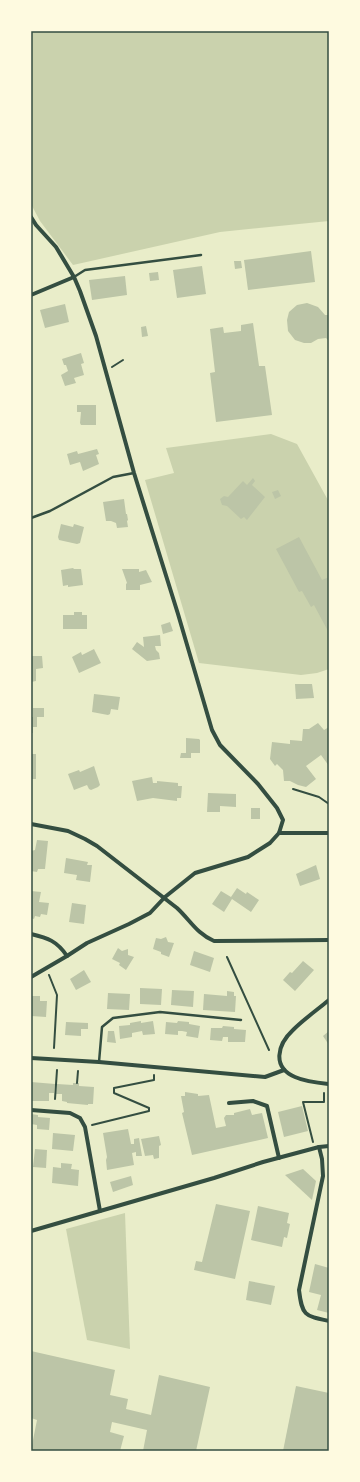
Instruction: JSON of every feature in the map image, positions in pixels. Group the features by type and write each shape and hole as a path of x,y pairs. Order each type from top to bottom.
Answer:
{"street":[{"path":"31,217 36,225 56,247 74,277 83,299 212,730 220,745 258,784 277,808 283,820 278,833 270,844 248,857 195,873 165,897 150,913 87,943 31,976"},
{"path":"31,295 74,277"},
{"path":"31,824 68,831 98,846 165,897 187,917 198,932 214,941 329,940"},
{"path":"278,833 329,833"},
{"path":"31,934 52,940 61,947 67,956"},
{"path":"329,1000 291,1031 279,1052 279,1062 284,1070 295,1077 307,1081 329,1084"},
{"path":"31,1058 99,1062 265,1077 284,1070"},
{"path":"229,1103 253,1101 267,1106 279,1158"},
{"path":"31,1110 70,1113 80,1118 85,1127 100,1211"},
{"path":"31,1231 279,1158 329,1146"},
{"path":"316,1148 322,1159 323,1176 299,1290 300,1303 302,1309 307,1315 329,1321"}],"lane":[{"path":"74,277 85,270 201,255"},
{"path":"31,518 50,511 113,477 134,473"},
{"path":"99,1062 102,1027 113,1018 160,1012 241,1020"}],"path":[{"path":"105,369 112,367 123,360"},
{"path":"293,789 319,797 329,803"},
{"path":"228,956 269,1050"},
{"path":"46,968 57,996 54,1048"},
{"path":"55,1099 57,1070"},
{"path":"77,1083 78,1071"},
{"path":"85,1127 149,1111 149,1108 114,1093 114,1088 154,1080 154,1075"},
{"path":"316,1148 303,1102 324,1102 324,1093"}],"green space":[{"path":"31,31 329,31 329,221 220,232 73,265 40,221 31,204"},
{"path":"271,434 297,444 329,502 329,669 317,673 301,675 199,663 145,480 174,473 166,448"},
{"path":"125,1213 130,1349 87,1340 66,1229"}],"building":[{"path":"311,251 315,282 248,290 244,260"},
{"path":"234,261 241,261 242,268 235,269"},
{"path":"202,266 206,294 177,298 173,270"},
{"path":"158,272 159,280 150,281 149,273"},
{"path":"125,276 127,295 92,300 89,280"},
{"path":"307,303 318,307 325,315 329,315 329,341 326,338 318,339 311,343 304,343 295,340 288,331 287,320 289,312 297,305"},
{"path":"65,304 69,322 45,328 40,310"},
{"path":"253,323 259,366 265,366 272,415 216,422 210,373 215,372 210,329 223,327 224,333 241,331 241,325"},
{"path":"146,326 148,336 142,337 141,327"},
{"path":"81,353 84,363 81,364 84,375 74,378 76,383 65,386 61,375 68,371 62,359"},
{"path":"77,405 96,405 96,425 81,425 81,412 77,412"},
{"path":"97,449 99,454 96,455 99,464 83,471 80,462 70,465 67,454 77,451 78,454"},
{"path":"253,478 255,481 252,485 265,497 247,520 244,517 241,519 227,506 222,505 220,499 224,496 228,497 243,481 247,485"},
{"path":"278,490 281,496 275,499 272,492"},
{"path":"124,499 128,527 117,528 116,523 106,521 103,502"},
{"path":"61,524 73,527 74,524 84,527 80,543 77,544 59,540 58,537"},
{"path":"299,537 322,580 329,577 329,633 314,605 311,607 302,591 299,592 276,549"},
{"path":"73,568 81,569 83,585 68,587 68,585 63,586 61,570"},
{"path":"122,569 139,569 139,572 146,570 152,582 140,585 140,590 126,590 127,583"},
{"path":"74,612 82,612 82,615 87,615 87,629 63,629 63,615 74,615"},
{"path":"170,622 173,631 163,634 161,625"},
{"path":"160,635 161,646 155,646 159,653 160,659 147,661 132,649 137,642 144,647 143,637"},
{"path":"94,649 101,663 79,673 72,657 81,652 82,655"},
{"path":"31,656 42,656 43,668 36,669 36,681 31,682"},
{"path":"295,684 312,684 314,698 296,699"},
{"path":"94,694 120,697 118,710 111,709 110,714 108,715 92,712"},
{"path":"33,708 44,708 44,717 37,717 37,727 33,727 33,733 31,733 31,717 33,717"},
{"path":"318,723 324,730 329,727 329,766 321,755 306,766 316,779 306,787 290,781 284,781 283,770 277,764 275,766 270,759 272,742 290,744 290,740 302,741 303,729 309,729"},
{"path":"186,738 200,740 200,753 191,753 191,758 180,758 181,753 186,753"},
{"path":"31,754 36,754 36,779 31,779"},
{"path":"94,766 100,785 91,790 87,785 74,790 68,774 79,770 80,772"},
{"path":"152,777 153,783 157,783 157,781 178,783 178,786 182,786 181,798 177,798 177,801 153,798 137,801 132,781"},
{"path":"208,793 236,794 236,807 220,806 220,812 207,812"},
{"path":"251,808 260,808 260,819 251,819"},
{"path":"37,840 48,841 45,869 38,869 37,872 31,871 31,851 35,850"},
{"path":"66,858 88,862 87,865 92,865 90,882 76,880 77,875 64,873"},
{"path":"316,865 320,879 300,886 296,874"},
{"path":"237,888 246,894 247,892 259,900 251,912 232,899 224,912 212,904 221,891 231,897"},
{"path":"31,891 41,892 39,902 49,903 47,915 41,914 40,917 35,916 34,919 31,918"},
{"path":"72,903 86,905 84,924 69,922"},
{"path":"166,937 168,942 174,943 169,957 153,949 156,938 161,939"},
{"path":"118,948 122,951 128,949 128,955 134,957 126,970 119,965 120,963 112,959"},
{"path":"194,951 214,958 210,972 190,965"},
{"path":"303,961 314,970 295,991 283,980"},
{"path":"84,970 91,982 76,990 70,979"},
{"path":"140,988 162,989 161,1005 140,1004"},
{"path":"172,990 194,991 193,1007 171,1005"},
{"path":"227,991 234,992 234,996 236,996 235,1012 203,1010 204,994 227,996"},
{"path":"108,993 130,994 129,1010 107,1009"},
{"path":"31,996 40,996 40,1001 47,1001 46,1017 31,1016"},
{"path":"141,1021 141,1023 153,1021 155,1034 143,1035 142,1031 132,1033 132,1037 120,1039 119,1026 130,1025 130,1023"},
{"path":"178,1021 189,1022 189,1024 200,1026 198,1038 186,1036 187,1032 182,1031 178,1031 178,1035 165,1034 166,1022 177,1023"},
{"path":"66,1022 88,1023 88,1029 81,1029 81,1036 65,1035"},
{"path":"223,1026 246,1030 245,1042 228,1042 228,1037 223,1037 222,1041 210,1040 211,1028 222,1028"},
{"path":"108,1031 114,1031 116,1043 107,1042"},
{"path":"329,1031 329,1045 323,1036"},
{"path":"31,1082 55,1084 54,1093 49,1093 49,1101 31,1101"},
{"path":"73,1083 79,1083 79,1086 94,1087 93,1104 67,1103 62,1101 62,1094 56,1094 57,1084 73,1085"},
{"path":"185,1092 198,1094 198,1096 209,1095 216,1128 226,1126 224,1118 226,1115 234,1115 234,1113 250,1109 252,1115 262,1113 268,1138 192,1155 182,1113 184,1112 181,1096 185,1096"},
{"path":"302,1106 308,1131 284,1137 278,1112"},
{"path":"31,1114 38,1115 38,1117 50,1118 49,1130 37,1129 37,1125 31,1124"},
{"path":"128,1129 131,1144 134,1144 134,1139 139,1138 142,1156 136,1156 136,1152 132,1153 134,1165 107,1170 107,1157 103,1133"},
{"path":"53,1133 75,1135 73,1151 52,1149"},
{"path":"159,1136 161,1145 159,1146 159,1158 154,1159 153,1155 145,1156 141,1139"},
{"path":"35,1149 47,1150 46,1168 33,1167"},
{"path":"61,1163 72,1164 71,1169 79,1170 78,1186 52,1183 53,1167 61,1168"},
{"path":"303,1169 316,1181 312,1200 285,1175"},
{"path":"131,1176 133,1185 113,1192 110,1182"},
{"path":"216,1204 250,1211 235,1279 194,1270 196,1261 202,1262"},
{"path":"258,1206 289,1213 287,1223 290,1224 287,1238 284,1237 282,1247 251,1240"},
{"path":"315,1264 329,1268 329,1313 317,1310 321,1295 309,1292"},
{"path":"249,1281 275,1286 271,1305 246,1300"},
{"path":"31,1351 115,1370 110,1395 128,1399 126,1409 151,1415 159,1375 210,1387 196,1451 143,1451 147,1430 112,1422 110,1432 124,1436 120,1451 31,1450 37,1420 31,1418"},
{"path":"296,1386 329,1393 329,1451 283,1451"}]}
